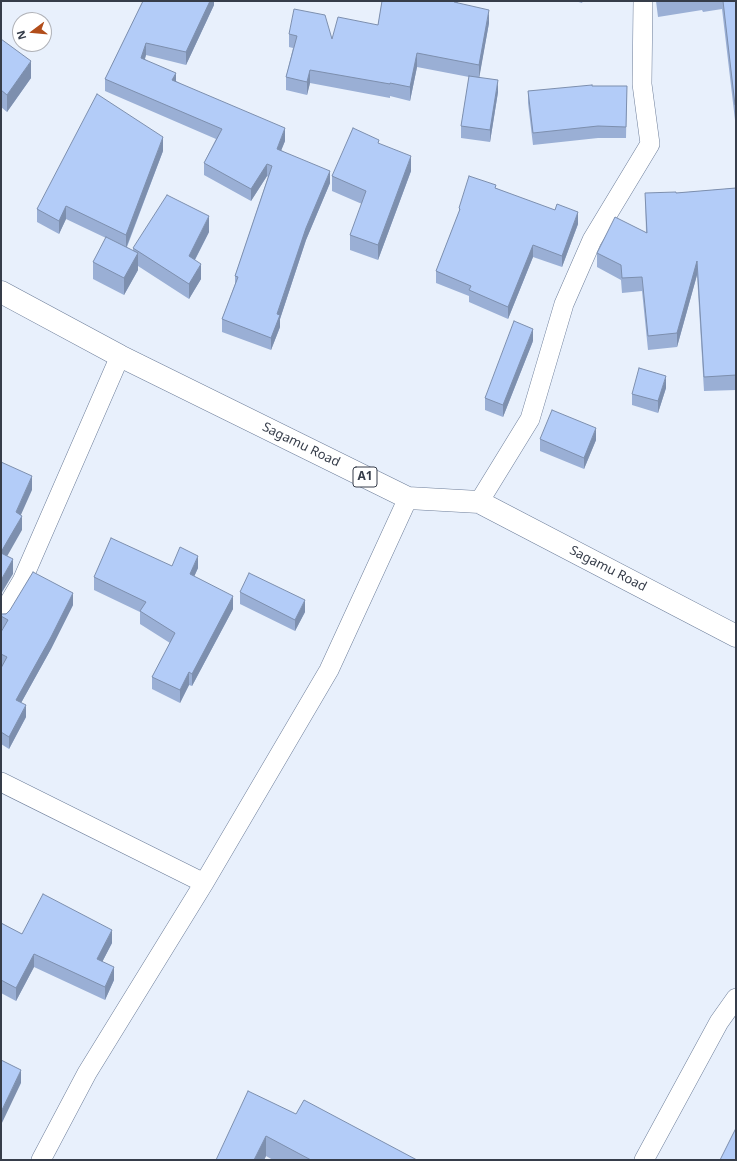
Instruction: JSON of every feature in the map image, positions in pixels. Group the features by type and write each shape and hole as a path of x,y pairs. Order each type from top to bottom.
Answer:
{"highway":[{"name":"Sagamu Road","path":"1,292 120,356 408,498 479,502 736,636"}],"street":[{"path":"479,502 530,419 564,304 592,240 650,144 642,84 643,1"},
{"path":"1,616 22,581 120,356"},
{"path":"41,1160 87,1073 204,883 329,670 408,498"},
{"path":"1,782 204,883"},
{"path":"644,1160 720,1022 736,998"}],"building":[{"path":"143,1 210,1 186,52 146,43 141,58 176,73 172,80 285,128 277,149 330,171 306,228 277,314 280,315 271,338 222,319 238,277 235,276 272,166 267,164 251,189 204,163 222,129 105,79"},
{"path":"382,1 454,1 489,10 479,65 417,53 410,87 310,70 307,82 286,77 297,36 289,34 294,9 325,15 332,39 338,17 378,25"},
{"path":"723,1 736,1 736,105 735,105"},
{"path":"1,39 12,47 12,52 19,52 31,61 7,95 1,90"},
{"path":"469,76 498,80 490,130 461,126"},
{"path":"592,85 627,86 626,127 598,126 533,133 528,91"},
{"path":"97,94 163,137 126,235 66,206 59,221 37,209"},
{"path":"353,128 379,140 378,143 411,156 378,245 350,235 366,191 332,176"},
{"path":"469,176 496,185 495,188 555,210 557,204 578,212 562,256 533,245 508,307 469,290 471,286 436,271 460,209 459,208"},
{"path":"736,188 736,375 704,377 697,261 677,333 648,336 642,277 622,278 621,265 597,253 615,217 647,233 645,193 676,193"},
{"path":"167,195 209,216 189,256 201,264 189,284 133,248"},
{"path":"106,237 138,253 124,278 93,262"},
{"path":"514,321 533,329 503,405 485,398"},
{"path":"639,368 666,376 658,401 632,394"},
{"path":"552,410 596,428 584,458 540,439"},
{"path":"1,462 32,476 16,512 22,516 1,552"},
{"path":"111,538 172,566 180,547 198,556 190,574 233,596 192,674 189,672 180,690 152,677 175,633 140,611 146,602 94,577"},
{"path":"1,553 13,559 1,580"},
{"path":"33,572 73,593 51,637 16,700 26,705 9,737 1,732 1,668 7,657 1,654 1,632 8,620 1,616 1,614 6,614 10,610"},
{"path":"249,573 305,600 295,620 240,592"},
{"path":"43,894 112,930 97,959 114,967 105,987 34,954 16,988 1,980 1,923 22,934"},
{"path":"1,1060 21,1070 1,1112"},
{"path":"248,1091 296,1114 304,1100 417,1160 311,1160 266,1136 254,1160 216,1160"},
{"path":"736,1128 736,1160 720,1160"}]}
